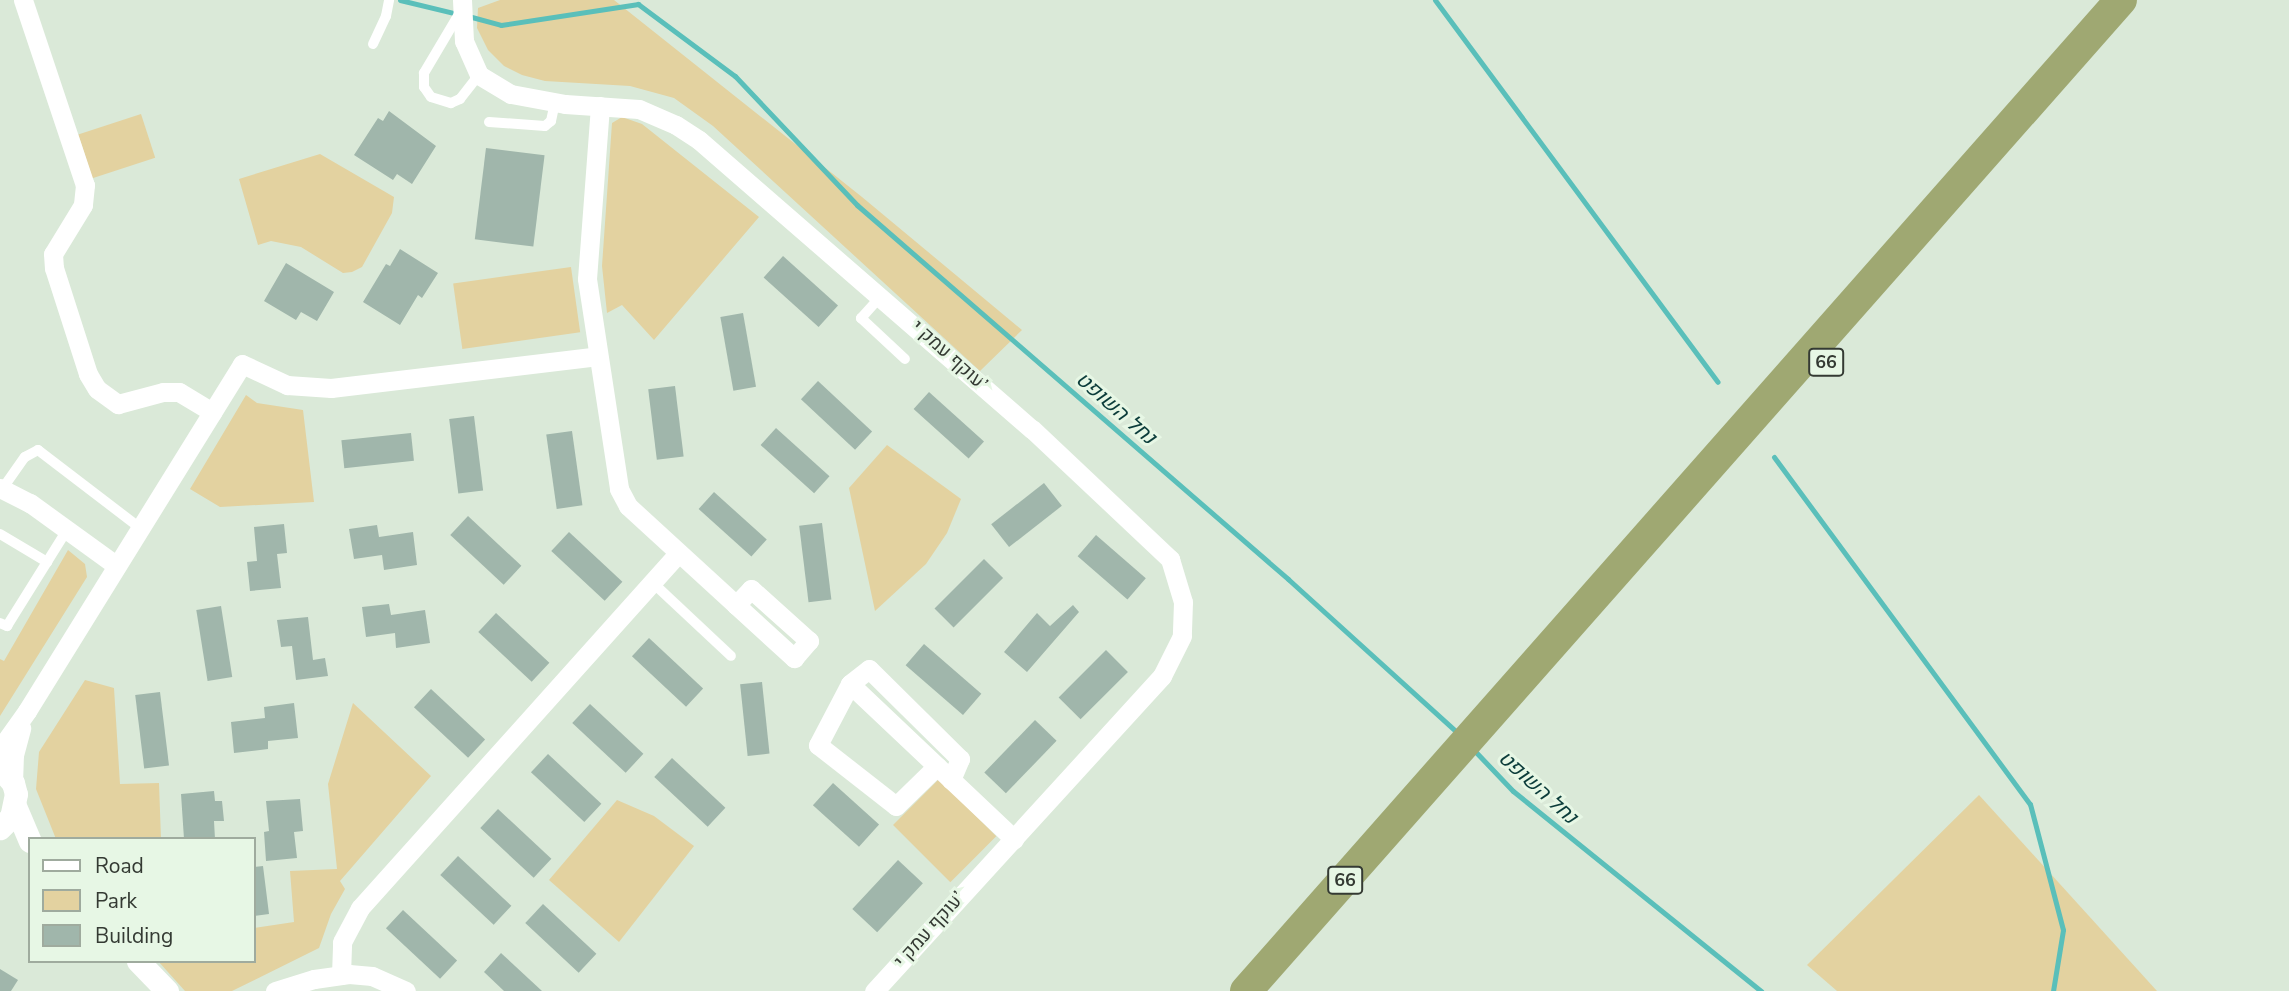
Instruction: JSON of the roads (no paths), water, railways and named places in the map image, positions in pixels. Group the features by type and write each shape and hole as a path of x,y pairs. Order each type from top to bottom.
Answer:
{"highway":[{"name":"66","path":"1500,718 2121,0"},
{"name":"66","path":"1246,991 1449,775 2145,0"},
{"name":"66","path":"1269,991 1449,775"}],"street":[{"path":"23,0 85,185 83,205 53,254 54,268 88,374 97,389 118,404 163,392 179,392 212,412"},
{"path":"462,6 464,41 479,75"},
{"name":"עוקף עמק י’","path":"479,75 511,94 555,102 639,109 676,125 699,140 1032,429 1170,559 1183,602 1182,636 1162,676 874,991"},
{"path":"600,106 587,269 621,496 628,506 736,605"},
{"path":"0,749 27,711 242,364 287,384 331,388 598,356"},
{"path":"2,488 117,566"},
{"path":"341,975 344,934 360,908 679,553"},
{"path":"937,766 896,806 818,745 850,684 869,669 960,759 951,780"},
{"path":"850,684 1014,839"},
{"path":"27,711 7,775 15,806 28,837"},
{"path":"0,828 11,817 15,806"},
{"path":"0,839 28,853"},
{"path":"140,963 167,991"},
{"path":"275,991 314,979 341,975 372,976 406,991"}],"lane":[{"path":"373,44 386,16 389,0"},
{"path":"462,6 422,81 431,97 451,103 460,99 479,75"},
{"path":"489,122 545,126 551,121 555,102"},
{"path":"881,296 861,318 905,359"},
{"path":"2,488 25,457 38,450 140,528"},
{"path":"0,623 7,626 66,530"},
{"path":"0,534 47,562"},
{"path":"652,582 732,656"}],"waterway":[{"name":"נחל השופט","path":"400,0 458,14"},
{"path":"1435,0 1718,382"},
{"name":"נחל השופט","path":"468,16 501,25 638,4 735,76 857,205 1288,579 1458,733"},
{"path":"1774,457 2030,804 2063,930 2053,991"},
{"name":"נחל השופט","path":"1472,748 1513,791 1761,991"}]}
